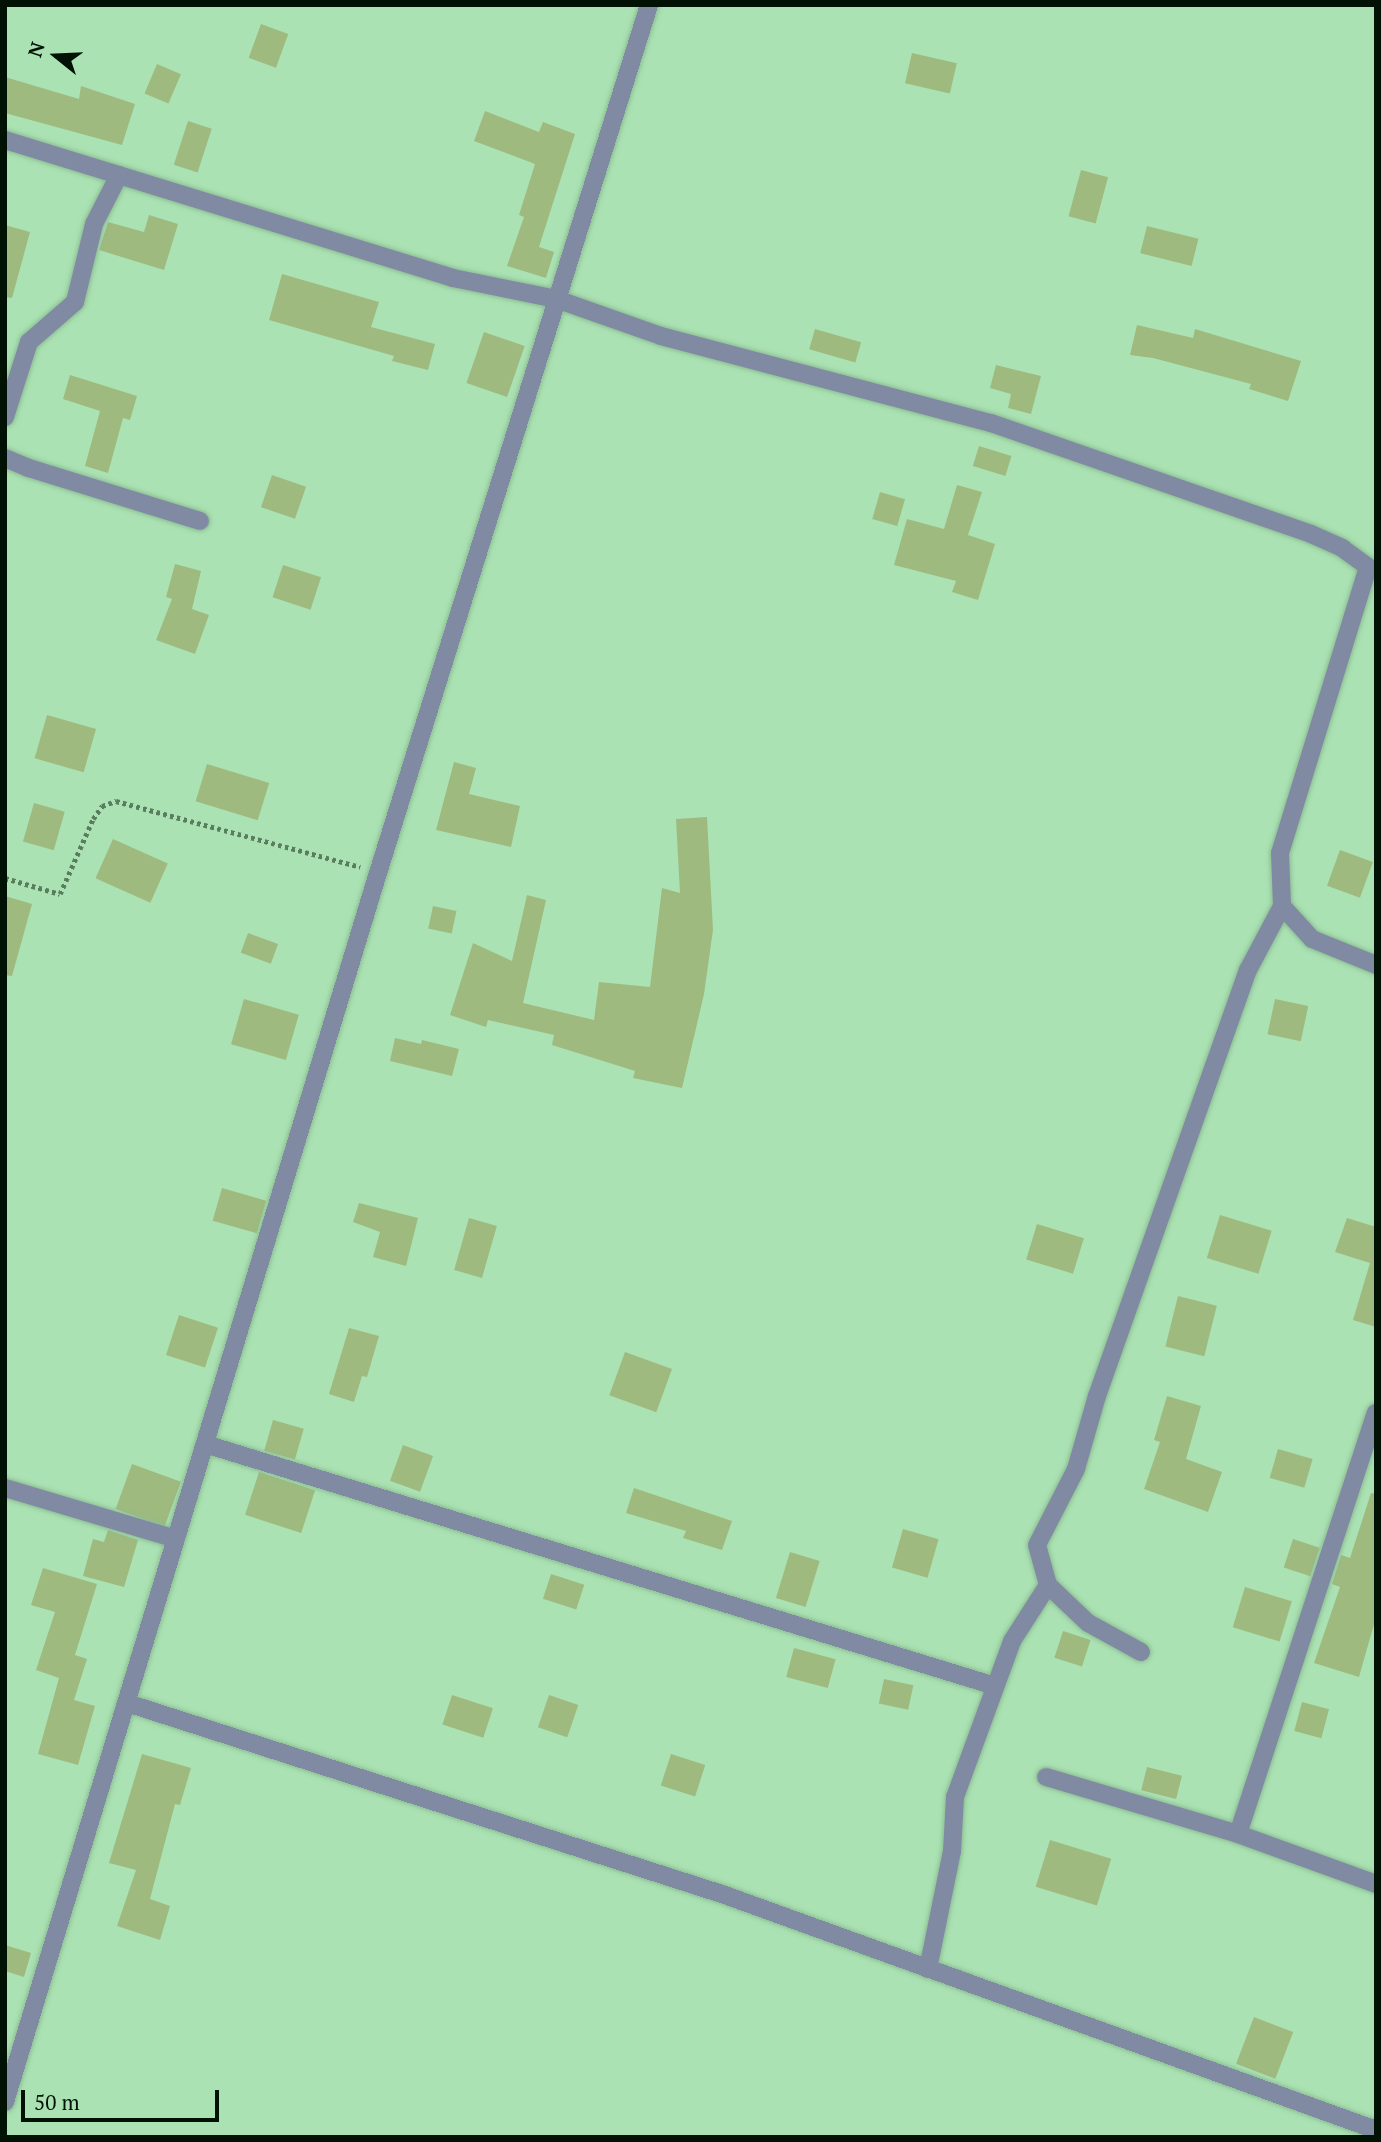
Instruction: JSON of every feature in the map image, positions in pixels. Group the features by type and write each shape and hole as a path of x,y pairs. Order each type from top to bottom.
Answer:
{"street":[{"path":"5,2102 378,873 649,5"},
{"path":"5,140 453,278 556,299 661,337 991,423 1311,534 1342,548 1372,568"},
{"path":"5,416 29,342 75,302 94,224 119,175"},
{"path":"5,457 29,468 200,521"},
{"path":"1141,1652 1088,1623 1048,1585 1037,1545 1076,1469 1097,1396 1248,970 1282,906 1280,853 1376,551"},
{"path":"1282,906 1312,939 1376,965"},
{"path":"1238,1834 1376,1413"},
{"path":"205,1444 996,1686"},
{"path":"5,1489 176,1539"},
{"path":"928,1969 951,1851 955,1797 1012,1641 1048,1585"},
{"path":"127,1703 722,1894 1376,2130"},
{"path":"1046,1777 1238,1834 1376,1884"}],"path":[{"path":"5,878 60,894 93,819 102,806 116,801 188,818 378,873"}],"building":[{"path":"261,24 288,34 276,68 249,58"},
{"path":"912,53 957,63 950,94 905,83"},
{"path":"157,64 181,74 168,104 144,93"},
{"path":"5,77 79,99 81,86 135,104 122,145 5,113"},
{"path":"485,111 539,132 543,122 575,134 539,247 554,252 546,278 507,266 524,217 519,215 535,164 474,141"},
{"path":"188,121 212,129 198,172 174,165"},
{"path":"1081,170 1108,177 1096,224 1069,216"},
{"path":"149,215 178,224 164,270 99,250 108,222 144,232"},
{"path":"5,225 30,232 12,298 5,297"},
{"path":"1147,226 1198,239 1192,266 1140,253"},
{"path":"282,274 379,302 371,327 435,344 428,370 392,361 394,356 269,320"},
{"path":"1137,325 1193,338 1195,329 1301,361 1288,401 1249,389 1251,384 1153,358 1130,355"},
{"path":"815,329 861,342 855,362 809,349"},
{"path":"484,332 525,346 507,397 466,383"},
{"path":"996,365 1041,376 1031,414 1008,408 1011,394 990,388"},
{"path":"70,375 137,396 130,420 123,418 108,473 85,466 100,411 63,399"},
{"path":"979,446 1012,456 1005,476 973,466"},
{"path":"272,475 306,487 295,519 261,507"},
{"path":"957,485 982,492 968,535 995,544 978,600 952,592 956,581 894,565 907,519 944,529"},
{"path":"880,492 905,499 897,526 872,519"},
{"path":"175,564 201,571 192,609 209,615 195,654 156,640 172,599 166,597"},
{"path":"283,565 321,577 311,610 272,597"},
{"path":"47,715 96,729 84,772 35,758"},
{"path":"454,762 476,768 469,794 520,806 511,847 436,830"},
{"path":"207,764 269,783 258,820 196,801"},
{"path":"34,803 65,812 54,850 23,841"},
{"path":"707,817 713,930 704,994 682,1088 633,1078 635,1071 552,1045 554,1035 488,1020 486,1027 450,1015 473,943 512,961 527,895 546,900 523,1003 594,1020 599,982 650,987 662,888 680,893 676,819"},
{"path":"113,839 168,863 150,903 96,878"},
{"path":"1340,850 1373,862 1360,898 1327,886"},
{"path":"5,896 32,904 12,976 5,975"},
{"path":"433,906 456,911 452,933 428,928"},
{"path":"248,933 278,944 271,964 241,953"},
{"path":"244,999 299,1015 286,1060 231,1044"},
{"path":"1275,999 1308,1006 1301,1041 1268,1034"},
{"path":"395,1038 421,1044 422,1040 459,1049 452,1076 390,1061"},
{"path":"222,1188 266,1201 257,1233 213,1221"},
{"path":"359,1203 418,1218 406,1266 373,1257 380,1232 353,1222"},
{"path":"1220,1215 1272,1231 1258,1274 1207,1258"},
{"path":"469,1218 497,1226 482,1278 454,1270"},
{"path":"1347,1218 1376,1227 1376,1327 1353,1320 1370,1263 1335,1252"},
{"path":"1037,1224 1084,1238 1073,1274 1026,1259"},
{"path":"1178,1296 1217,1306 1204,1356 1165,1346"},
{"path":"179,1315 218,1328 205,1368 166,1355"},
{"path":"349,1328 379,1336 367,1377 362,1376 354,1402 329,1394"},
{"path":"625,1352 672,1369 656,1412 609,1395"},
{"path":"1167,1396 1201,1406 1186,1459 1222,1472 1208,1512 1144,1489 1160,1442 1154,1440"},
{"path":"273,1420 304,1429 295,1460 264,1451"},
{"path":"403,1445 433,1456 420,1492 390,1481"},
{"path":"1278,1449 1313,1459 1304,1488 1270,1478"},
{"path":"132,1464 181,1482 164,1527 116,1509"},
{"path":"259,1472 315,1490 301,1533 245,1515"},
{"path":"634,1488 732,1521 722,1550 683,1538 686,1531 626,1513"},
{"path":"1371,1493 1376,1494 1376,1617 1359,1677 1314,1663 1340,1587 1332,1584 1341,1555 1350,1558"},
{"path":"903,1529 939,1539 928,1578 892,1567"},
{"path":"108,1530 138,1540 124,1587 83,1576 93,1539 104,1542"},
{"path":"1293,1539 1320,1548 1310,1576 1284,1568"},
{"path":"790,1552 820,1561 806,1607 776,1598"},
{"path":"43,1568 97,1584 75,1655 87,1659 74,1700 95,1706 78,1765 38,1754 59,1678 36,1670 55,1612 31,1605"},
{"path":"551,1574 584,1585 576,1610 543,1599"},
{"path":"1245,1587 1292,1601 1280,1641 1233,1627"},
{"path":"1063,1631 1091,1640 1082,1667 1054,1658"},
{"path":"794,1648 836,1659 828,1688 786,1677"},
{"path":"884,1679 913,1685 908,1710 879,1703"},
{"path":"452,1695 493,1708 483,1738 442,1724"},
{"path":"549,1695 578,1705 567,1737 538,1727"},
{"path":"1302,1702 1329,1709 1321,1738 1294,1731"},
{"path":"142,1754 191,1768 180,1805 175,1804 150,1899 170,1906 160,1940 117,1926 136,1870 109,1863"},
{"path":"671,1754 705,1765 695,1797 661,1785"},
{"path":"1147,1767 1182,1776 1176,1799 1141,1790"},
{"path":"1050,1840 1111,1859 1097,1906 1036,1887"},
{"path":"5,1945 31,1953 24,1977 5,1971"},
{"path":"1254,2017 1293,2032 1275,2079 1236,2064"}]}
